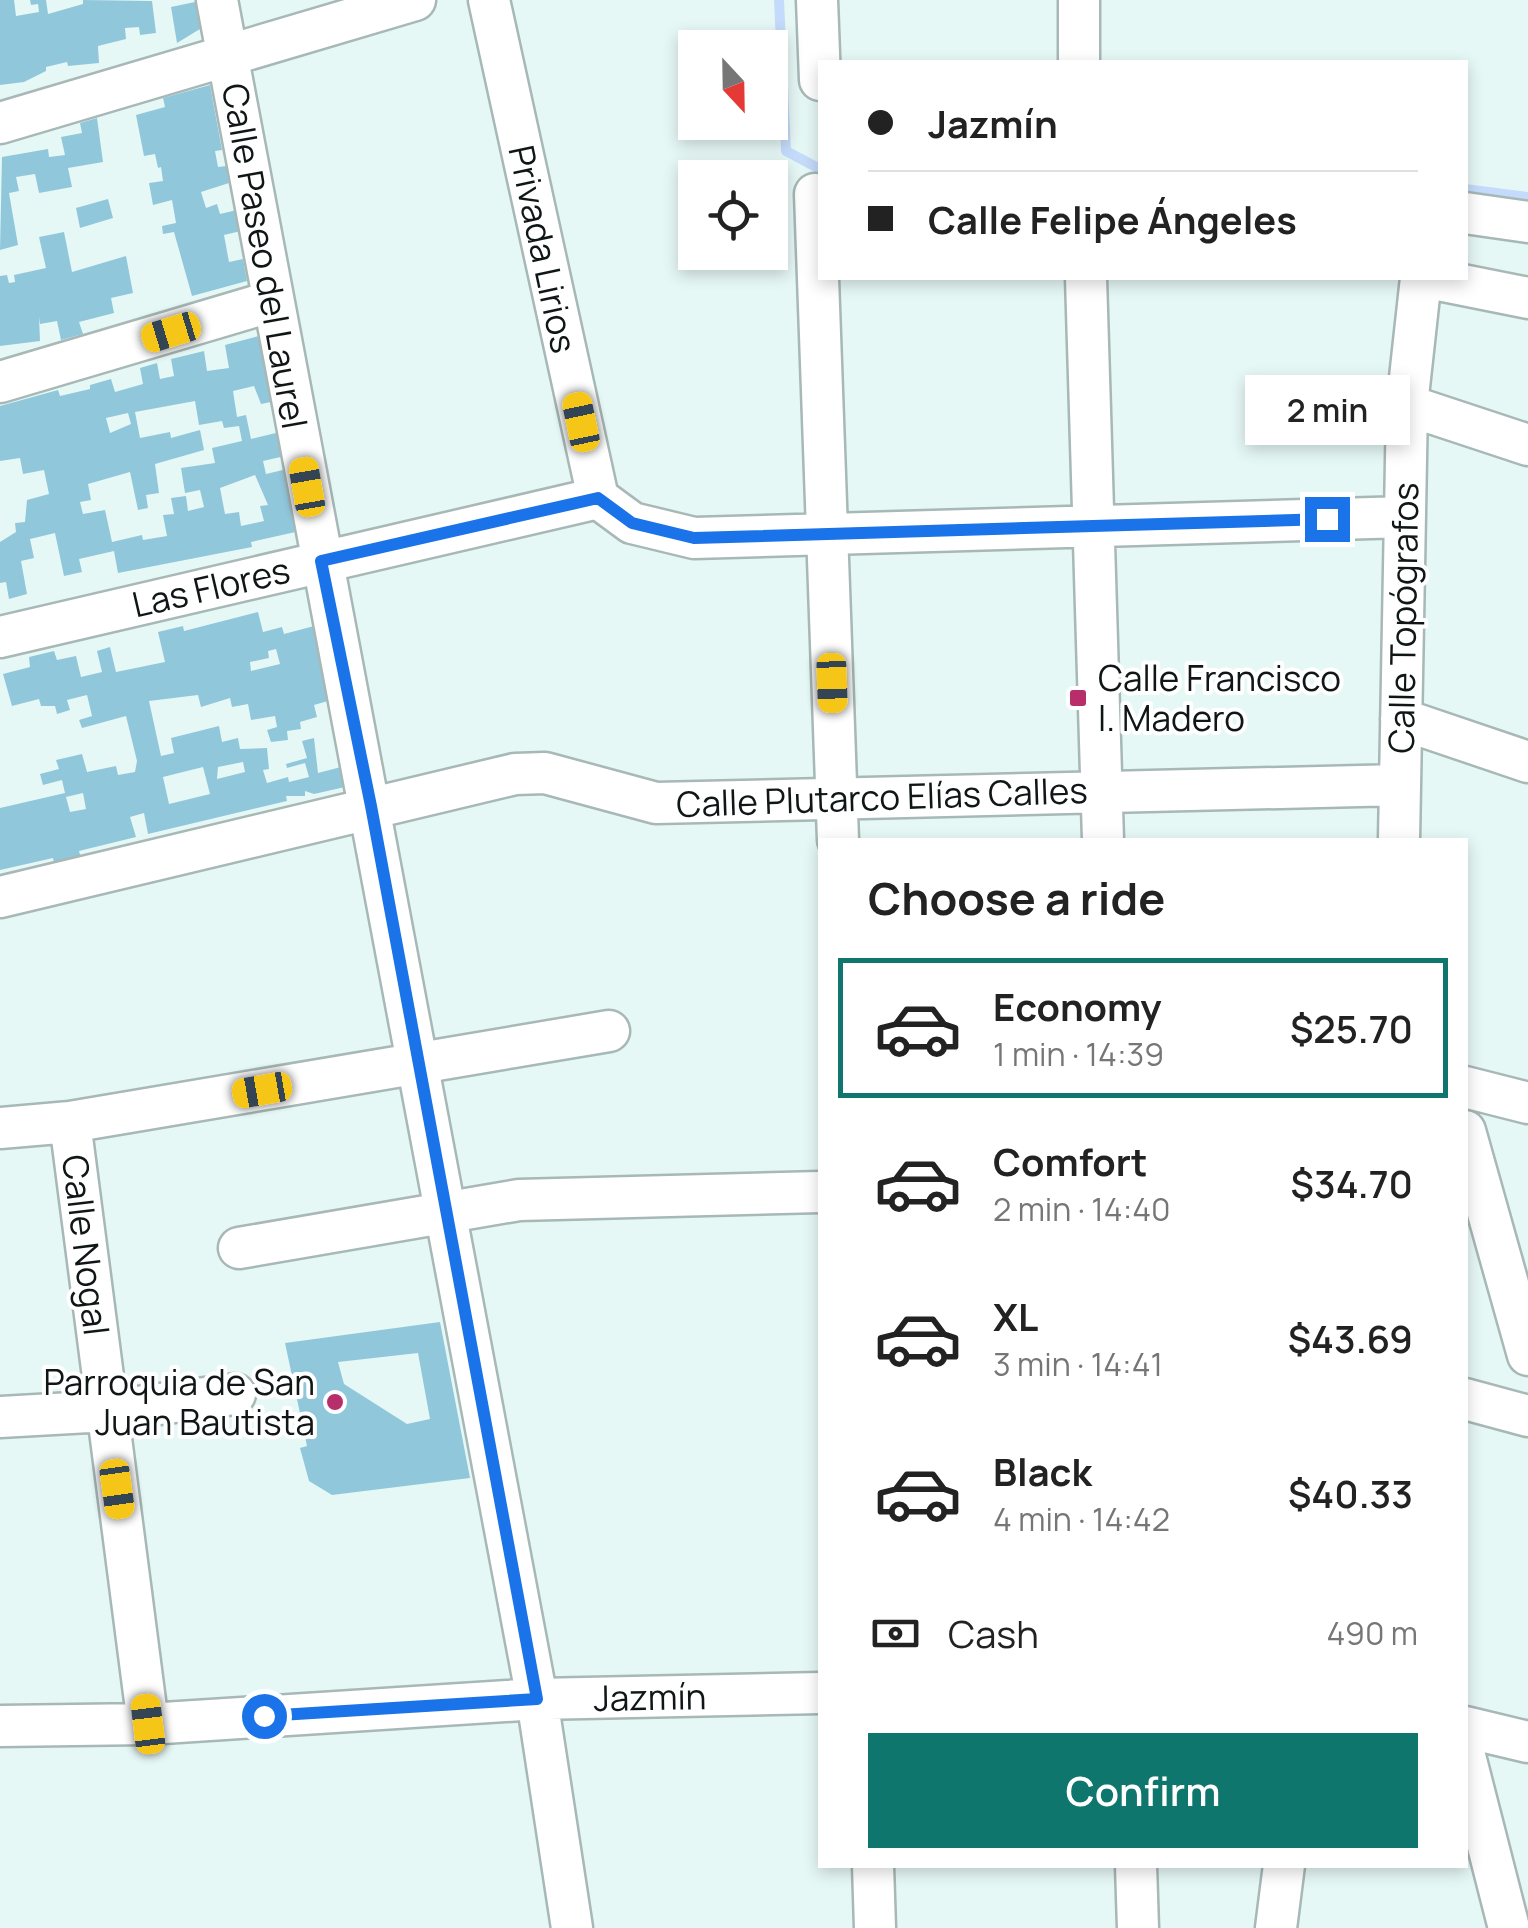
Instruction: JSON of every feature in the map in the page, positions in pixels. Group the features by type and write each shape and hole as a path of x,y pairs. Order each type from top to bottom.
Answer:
{"street":[{"name":"Calle Paseo del Laurel","path":"217,0 537,1699 572,1928"},
{"path":"0,123 415,0"},
{"name":"Privada Lirios","path":"489,0 598,498"},
{"path":"817,0 819,60"},
{"path":"1079,60 1080,0"},
{"path":"815,194 818,278"},
{"path":"1468,214 1528,222"},
{"path":"818,280 838,838"},
{"path":"1086,280 1103,838"},
{"name":"Calle Topógrafos","path":"1399,838 1407,405 1424,280"},
{"path":"1434,280 1528,298"},
{"path":"0,382 273,301"},
{"path":"1407,405 1528,445"},
{"path":"598,498 632,523 694,538 1405,517"},
{"name":"Las Flores","path":"0,637 598,498"},
{"path":"1401,720 1528,762"},
{"name":"Calle Plutarco Elías Calles","path":"0,898 514,774 545,773 656,804 836,796 1400,785"},
{"path":"0,1128 70,1122 609,1031"},
{"path":"1468,1087 1528,1104"},
{"name":"Calle Nogal","path":"70,1122 148,1724"},
{"path":"1468,1141 1528,1355"},
{"path":"239,1248 519,1200 818,1192"},
{"path":"0,1417 107,1410 235,1394"},
{"path":"1468,1400 1528,1416"},
{"name":"Jazmín","path":"0,1726 148,1724 537,1699 818,1693"},
{"path":"1468,1728 1528,1742"},
{"path":"1468,1768 1509,1928"},
{"path":"873,1868 875,1928"},
{"path":"1136,1868 1138,1928"},
{"path":"1276,1928 1284,1868"}],"building":[{"path":"0,0 14,0 16,16 39,12 38,4 31,5 30,0 46,0 48,14 83,4 83,0 152,1 156,33 140,35 139,27 125,28 126,39 98,46 99,63 68,66 67,62 46,67 46,71 24,82 0,85"},
{"path":"195,2 200,29 177,43 171,7"},
{"path":"210,85 222,150 215,151 218,167 226,166 229,183 201,192 206,208 217,204 220,214 241,209 245,230 224,235 229,262 243,259 247,281 192,296 174,232 163,234 162,226 176,223 172,200 153,205 149,183 163,181 161,167 158,168 155,154 144,156 136,115 165,107 163,98"},
{"path":"97,118 103,162 68,168 72,187 39,193 35,174 16,177 19,191 9,193 18,245 0,250 2,157 48,149 49,157 65,155 61,137 82,133 80,123"},
{"path":"108,199 113,218 80,228 76,208"},
{"path":"64,232 72,272 126,256 133,293 111,298 114,313 79,322 83,334 61,340 57,321 40,324 39,317 40,341 0,346 0,276 7,275 9,283 15,282 14,275 46,268 39,237"},
{"path":"259,336 271,402 261,404 254,386 233,391 237,417 246,415 251,439 280,432 285,456 263,461 266,474 287,469 300,531 251,542 252,547 118,573 114,551 79,559 82,572 64,576 55,533 30,539 34,558 21,561 27,594 9,599 6,582 0,583 0,542 16,532 15,523 25,522 27,500 49,494 44,470 23,474 20,458 0,461 0,406 58,390 60,396 90,389 90,385 111,379 115,392 143,384 140,368 157,363 160,379 174,376 171,359 204,351 207,371 229,368 225,345","holes":["195,401 199,425 222,421 224,428 239,426 242,441 212,448 215,463 181,468 185,493 200,490 204,507 188,511 186,496 171,498 174,514 163,515 167,536 143,540 142,535 112,542 105,510 83,514 80,502 91,500 88,484 130,472 138,510 148,508 146,495 159,493 155,464 204,450 200,430 171,438 170,432 140,438 135,412","128,413 131,424 110,433 106,418","255,475 268,505 260,506 264,521 241,526 239,512 225,514 220,488"]},
{"path":"258,612 263,632 282,627 284,634 314,626 328,701 314,705 317,717 300,722 301,729 287,731 288,740 271,742 267,730 277,727 275,716 251,720 248,704 232,707 230,698 201,707 198,695 149,701 161,756 174,753 171,738 219,726 222,742 238,738 240,749 267,748 269,769 263,770 267,783 288,777 289,782 309,777 305,763 287,768 286,764 307,758 302,741 314,738 318,773 341,767 345,787 314,794 305,791 305,796 286,796 287,801 148,834 144,813 130,817 136,837 79,851 81,858 54,864 53,858 0,870 0,808 65,793 62,780 43,785 40,774 59,769 56,760 82,754 87,772 116,766 118,775 135,772 137,761 126,716 82,728 79,720 92,716 87,695 67,700 70,710 57,714 55,706 41,706 39,699 12,706 3,674 30,667 29,657 54,651 57,660 76,656 81,677 102,672 97,651 110,647 116,672 165,662 158,632 183,626 184,631","holes":["276,649 280,664 251,671 250,662 269,658 268,651","243,762 245,772 217,779 218,767","203,767 210,794 169,804 163,777","83,793 86,809 70,812 66,797"]},
{"name":"Parroquia de San Juan Bautista","path":"440,1322 470,1478 332,1495 309,1481 300,1448 307,1446 285,1343","holes":["418,1353 430,1419 407,1424 344,1384 338,1362"]}],"waterway":[{"path":"779,0 786,151 818,168"},
{"path":"1468,189 1528,197"}],"place":[{"name":"Calle Francisco I. Madero","path":"1078,698"},
{"name":"Parroquia de San Juan Bautista","path":"335,1402"}],"route":[{"path":"264,1716 537,1699 371,806 321,561 598,498 632,523 694,538 1327,519"}]}
